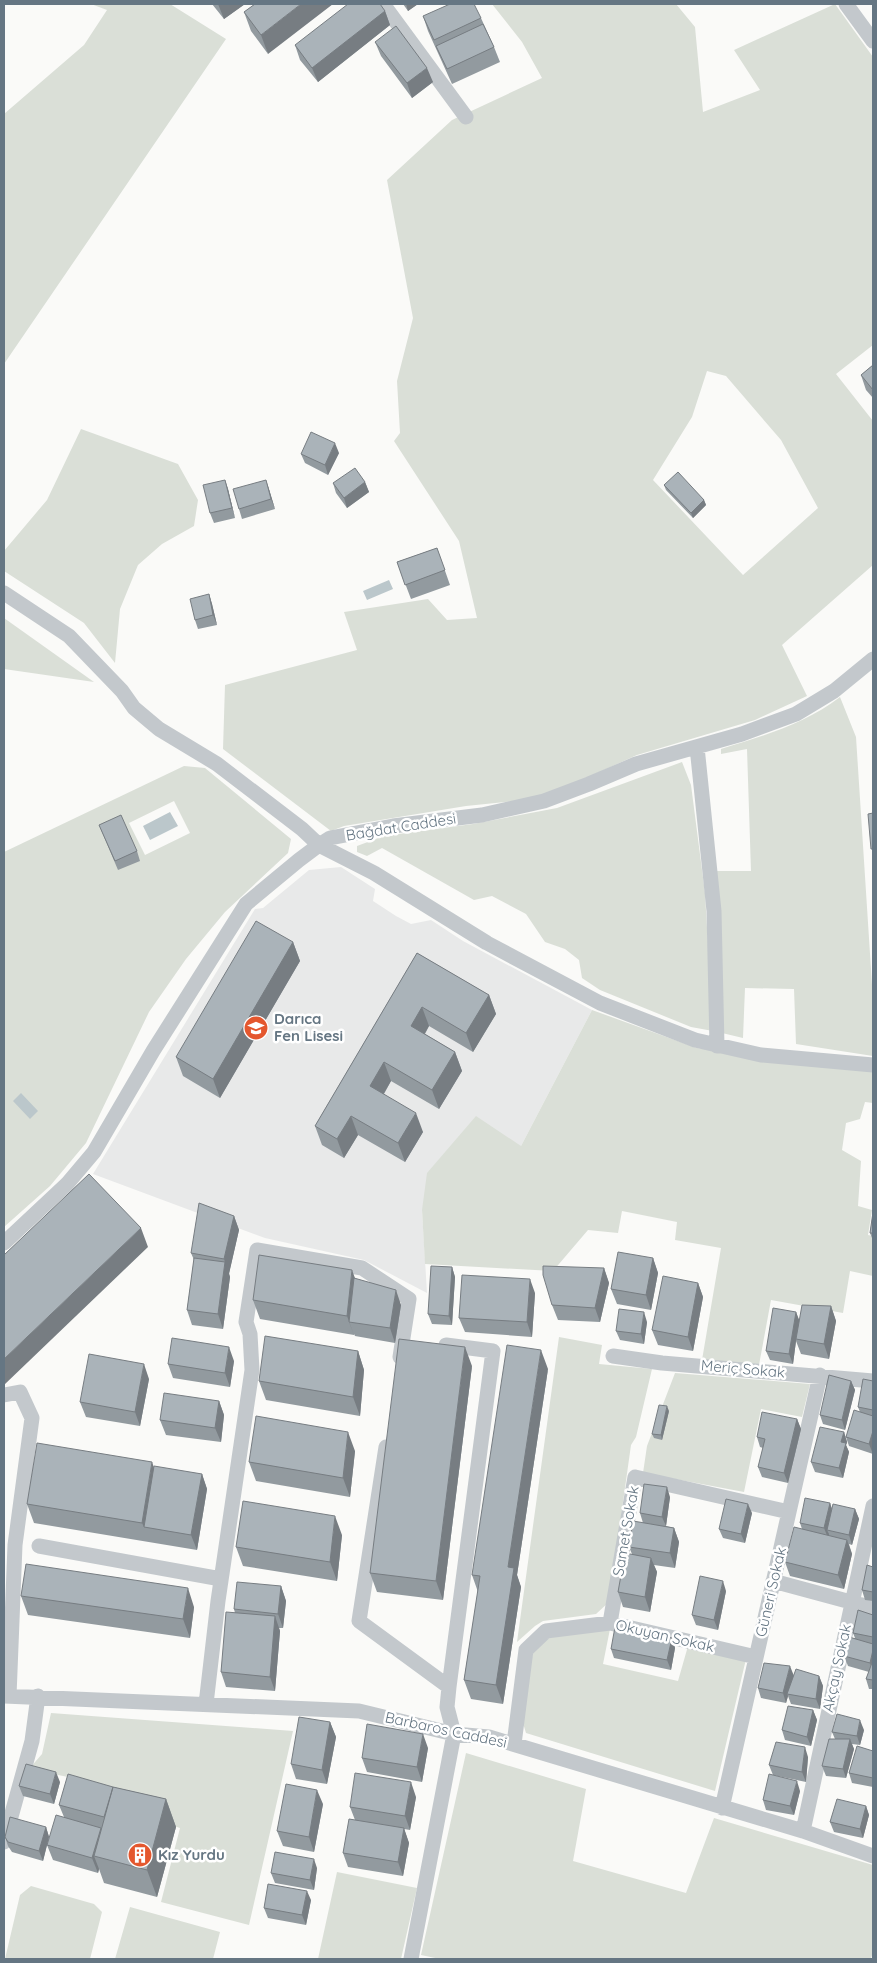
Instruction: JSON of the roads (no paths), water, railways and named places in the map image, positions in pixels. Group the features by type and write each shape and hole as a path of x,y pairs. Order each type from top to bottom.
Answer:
{"street":[{"path":"383,4 466,117"},
{"path":"846,4 873,41"},
{"path":"4,593 69,636 122,691 134,708 158,729 217,764 302,829 319,845 374,872 487,943 600,1003 656,1026 717,1046 761,1055 873,1065"},
{"name":"Bağdat Caddesi","path":"4,1243 67,1184 94,1152 153,1051 246,904 265,886 319,845 330,838 393,826 482,815 544,801 636,764 742,734 796,714 834,691 873,660"},
{"path":"697,747 714,911 717,1046"},
{"path":"206,1704 221,1579 252,1370 250,1334 246,1322 257,1250 362,1268 409,1299 397,1374"},
{"path":"402,1340 493,1351 449,1687 447,1707 454,1734 411,1959"},
{"name":"Meriç Sokak","path":"612,1356 662,1363 873,1382"},
{"name":"Güneri Sokak","path":"722,1808 820,1376"},
{"path":"4,1395 20,1392 32,1418 16,1545 6,1696"},
{"path":"388,1437 359,1620 449,1687"},
{"name":"Samet Sokak","path":"610,1623 635,1477 789,1512"},
{"name":"Akçay Sokak","path":"803,1831 873,1506"},
{"path":"39,1546 221,1579"},
{"path":"773,1580 873,1608"},
{"name":"Okuyan Sokak","path":"514,1744 526,1650 546,1631 610,1623 756,1657"},
{"name":"Barbaros Caddesi","path":"6,1696 360,1711 454,1734 489,1737 514,1744 803,1831 873,1856"},
{"path":"4,1842 32,1741 38,1696"}],"place":[{"name":"Darıca Fen Lisesi","path":"256,1028"},
{"name":"Kız Yurdu","path":"140,1855"}]}
